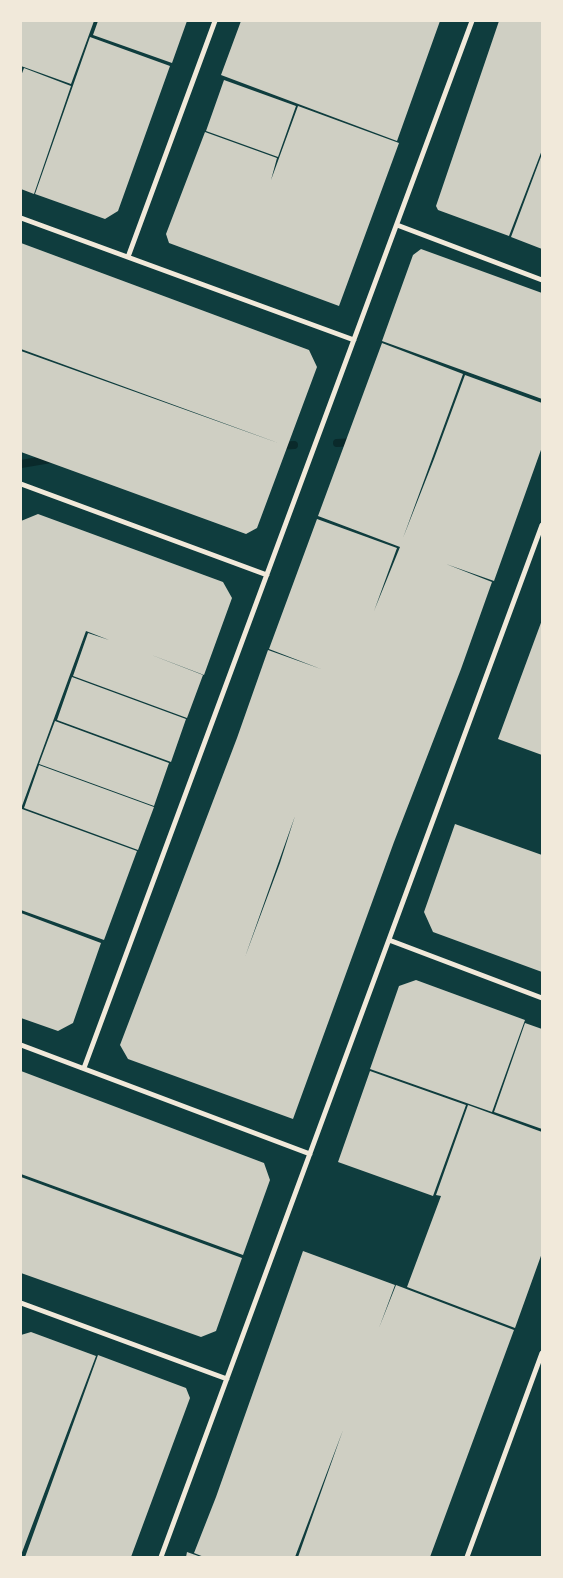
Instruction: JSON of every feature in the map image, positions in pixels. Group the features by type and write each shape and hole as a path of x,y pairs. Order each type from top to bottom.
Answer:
{"street":[{"path":"128,257 215,21"},
{"path":"84,1068 472,21"},
{"path":"21,218 354,340"},
{"path":"397,225 542,280"},
{"path":"21,484 267,574"},
{"path":"161,1557 542,526"},
{"path":"389,940 542,998"},
{"path":"21,1045 310,1154"},
{"path":"21,1303 227,1378"},
{"path":"467,1557 542,1353"}],"building":[{"path":"21,21 94,21 71,84 21,66"},
{"path":"98,21 187,21 172,63 93,35"},
{"path":"241,21 440,21 397,141 221,75"},
{"path":"499,21 542,21 542,150 509,236 438,210 436,206"},
{"path":"90,37 170,66 118,211 105,219 35,194"},
{"path":"24,68 71,86 34,194 21,189 21,76"},
{"path":"224,80 296,106 278,157 206,131"},
{"path":"298,106 399,143 339,306 169,243 166,234 205,132 277,158 271,180"},
{"path":"542,154 542,249 511,237"},
{"path":"21,243 309,350 317,367 257,528 246,534 21,452 21,351 281,444 21,349"},
{"path":"421,249 542,293 542,399 382,341 413,255"},
{"path":"382,343 463,374 403,538 465,375 542,403 542,447 494,581 446,564 492,582 461,669 394,842 293,1119 128,1059 120,1045 237,738 268,650 321,669 269,649 317,519 397,548 374,611 400,547 318,516","holes":["295,816 280,863 245,957"]},
{"path":"38,514 223,582 232,598 204,675 149,654 203,675 187,718 73,676 88,633 109,640 86,631 22,806 21,521"},
{"path":"542,620 542,755 498,739"},
{"path":"72,677 186,719 171,762 57,720"},
{"path":"55,721 169,763 154,806 39,764"},
{"path":"39,765 154,807 138,850 24,808"},
{"path":"22,809 137,851 104,940 21,910"},
{"path":"455,824 542,855 542,972 433,932 424,912"},
{"path":"21,913 101,943 73,1023 58,1031 21,1018"},
{"path":"416,980 525,1020 492,1112 370,1069 399,986"},
{"path":"525,1023 542,1029 542,1129 494,1112"},
{"path":"21,1071 264,1163 270,1180 243,1255 21,1174"},
{"path":"370,1071 466,1105 433,1196 338,1162"},
{"path":"468,1105 542,1132 542,1253 515,1328 407,1287 441,1196 436,1195"},
{"path":"21,1177 242,1258 216,1331 201,1337 21,1273"},
{"path":"303,1251 395,1285 379,1328 396,1285 514,1330 430,1557 298,1557 343,1430 295,1557 204,1557 194,1553 216,1497"},
{"path":"31,1332 96,1356 21,1555 21,1335"},
{"path":"98,1355 186,1388 190,1398 131,1557 25,1557"},
{"path":"187,1552 201,1557 186,1557"}],"waterway":[{"path":"337,443 355,442"},
{"path":"280,446 294,445"},
{"path":"21,464 51,459"}]}
